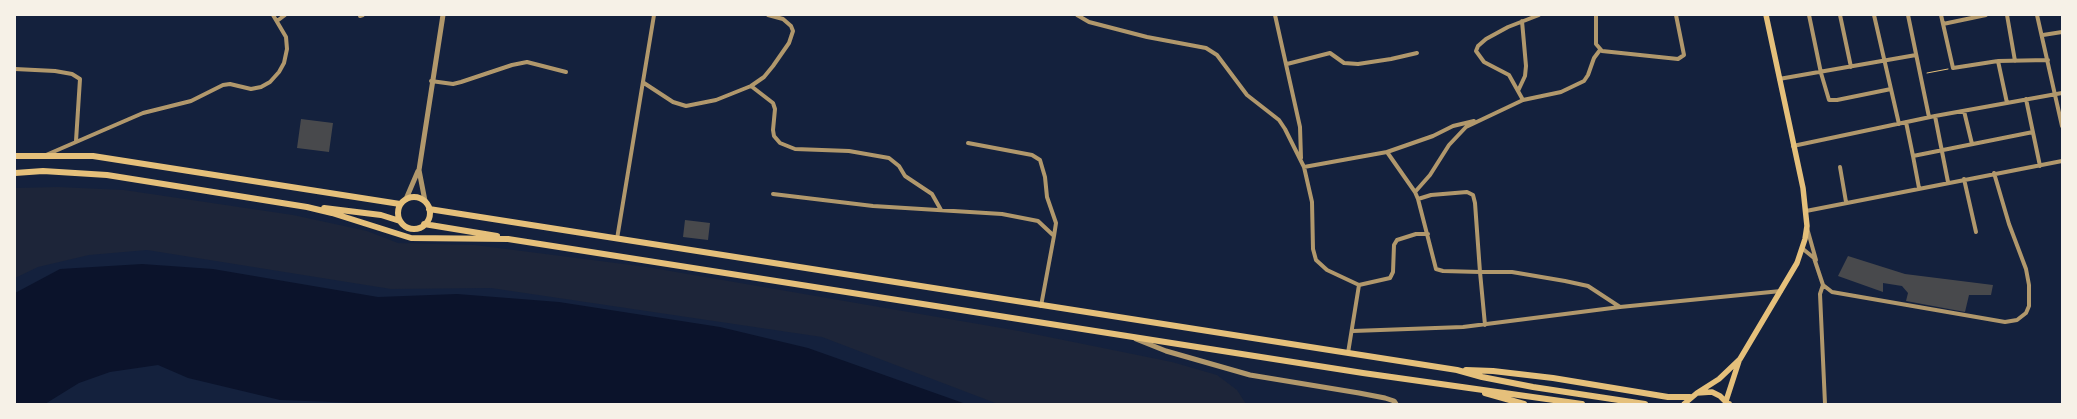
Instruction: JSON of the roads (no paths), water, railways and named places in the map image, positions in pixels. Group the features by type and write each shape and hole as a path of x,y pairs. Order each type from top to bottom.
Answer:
{"highway":[{"path":"15,156 93,156 400,204"},
{"path":"15,173 43,171 107,175 307,207 411,238 508,239"},
{"path":"400,221 398,210 400,204 406,199 414,197 425,201 429,209 430,215 424,224"},
{"path":"307,207 336,208 381,215 400,221 412,228 424,224 469,230 508,239 1363,373 1582,404"},
{"path":"429,209 617,240 1457,370 1526,386 1645,404"},
{"path":"1457,370 1493,371 1552,378 1668,397 1690,397"},
{"path":"1464,387 1524,404"}],"main road":[{"path":"1684,404 1690,397 1719,379 1740,359 1782,290 1803,249 1807,226 1806,211 1766,15"},
{"path":"1697,394 1712,392 1728,403 1740,359"}],"street":[{"path":"44,156 143,113 201,96 223,85 230,84 251,89 270,82 284,63 287,49 286,37 274,15"},
{"path":"277,20 284,15"},
{"path":"406,199 418,170 443,15"},
{"path":"617,240 654,15"},
{"path":"644,83 673,102 686,106 716,100 751,86 764,77 773,66 789,43 792,31 791,26 784,19 768,15"},
{"path":"1077,15 1089,22 1148,38 1206,48 1225,65 1247,95 1279,120 1286,129 1304,167 1312,202 1312,250 1316,260 1327,270 1359,285 1390,278 1393,272 1394,245 1397,240 1416,234 1428,234"},
{"path":"1275,15 1300,127 1301,161"},
{"path":"1523,100 1509,75 1484,62 1476,51 1478,46 1486,39 1522,21 1539,15"},
{"path":"1596,15 1595,39 1600,50 1681,58 1684,51 1676,15"},
{"path":"1809,15 1821,73 1828,98 1831,101 1891,89"},
{"path":"1840,15 1851,67"},
{"path":"1874,15 1899,124"},
{"path":"1908,15 1930,117"},
{"path":"1941,15 1953,68 1998,61 2048,60"},
{"path":"1943,24 1986,15"},
{"path":"2007,15 2015,61"},
{"path":"2037,15 2062,126"},
{"path":"1518,91 1525,76 1526,66 1522,21"},
{"path":"2043,36 2062,32"},
{"path":"1304,167 1387,152 1433,136 1453,126 1500,112 1523,100 1561,92 1584,81 1588,76 1594,58 1600,50"},
{"path":"1286,64 1330,53 1344,63 1358,64 1391,59 1417,52"},
{"path":"1779,79 1916,55"},
{"path":"1998,61 2007,103"},
{"path":"432,81 453,84 512,64 527,62 566,72"},
{"path":"15,69 55,71 72,74 80,79 76,141"},
{"path":"751,86 772,103 775,109 774,136 780,143 795,150 849,151 889,158 899,166 905,176 932,194 941,210"},
{"path":"1793,146 1930,117 2062,93"},
{"path":"2026,99 2040,166"},
{"path":"1964,111 1972,144"},
{"path":"1936,116 1948,182"},
{"path":"1415,192 1430,175 1456,136 1466,126 1477,120"},
{"path":"1906,122 1919,188"},
{"path":"1913,156 2033,132"},
{"path":"968,143 1032,155 1040,160 1056,223 1041,306"},
{"path":"1387,152 1415,192 1436,269 1443,271 1512,272 1588,286 1620,307"},
{"path":"1806,211 2062,161"},
{"path":"1840,167 1846,202"},
{"path":"418,170 425,201"},
{"path":"1807,226 1824,285 1832,292 1981,319 2011,322 2026,313 2030,301 2028,277 1994,173"},
{"path":"1964,179 1976,232"},
{"path":"1418,200 1431,195 1452,193 1467,192 1473,195 1485,325"},
{"path":"773,194 873,206 1002,214 1038,221 1054,236"},
{"path":"1803,249 1816,262"},
{"path":"1348,353 1359,285"},
{"path":"1824,285 1820,294 1825,404"},
{"path":"1353,331 1438,329 1485,325 1620,307 1782,290"},
{"path":"1131,336 1166,350 1250,375 1376,396 1394,401 1396,404"}]}
